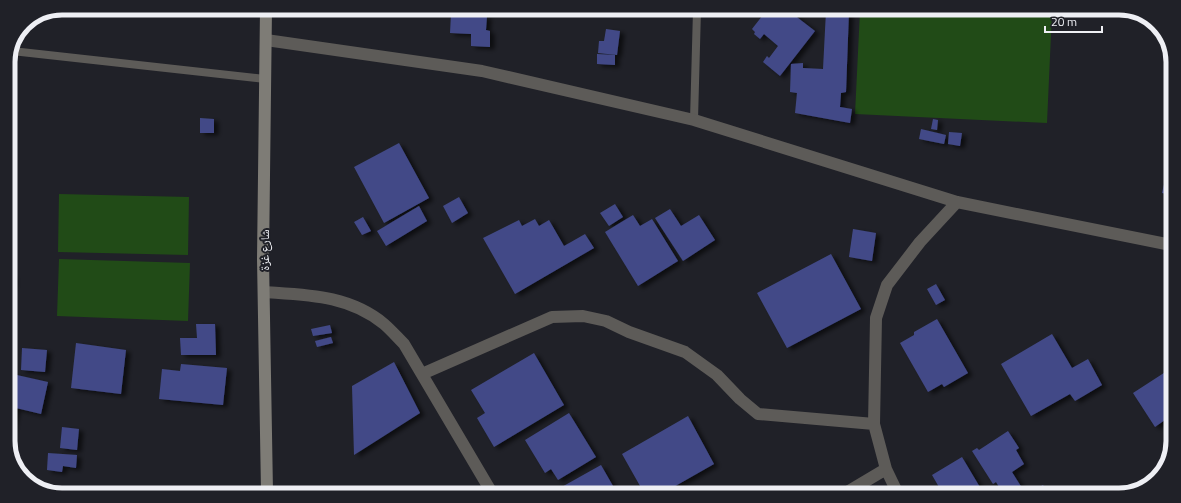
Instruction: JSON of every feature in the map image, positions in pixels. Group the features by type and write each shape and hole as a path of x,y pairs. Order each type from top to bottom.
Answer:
{"main road":[{"name":"شارع غزة","path":"266,15 264,292 267,488"}],"street":[{"path":"266,40 482,71 694,120 957,202 1166,244"},
{"path":"895,488 886,469 874,424 876,318 887,285 920,242 957,202"},
{"path":"264,292 304,294 335,299 359,308 383,324 404,344 489,488"},
{"path":"422,374 552,316 582,316 606,321 630,332 685,352 717,375 740,399 758,414 874,424"},
{"path":"854,488 886,469"}],"lane":[{"path":"694,120 697,15"},
{"path":"17,51 265,79"}],"green space":[{"path":"860,15 1052,15 1047,123 855,114"},
{"path":"59,194 189,197 188,255 58,252"},
{"path":"59,259 190,263 188,321 57,316"}],"building":[{"path":"451,15 487,16 486,30 490,31 490,47 471,46 471,34 450,33"},
{"path":"763,15 794,15 815,31 780,76 763,62 767,56 769,58 778,46 764,34 760,39 754,34 755,32 752,29"},
{"path":"826,15 849,15 846,92 841,93 840,107 852,109 850,123 795,113 797,93 790,92 791,64 803,63 803,68 823,69"},
{"path":"606,29 620,31 617,55 598,53 599,41 604,41"},
{"path":"597,54 615,55 615,65 597,64"},
{"path":"200,118 214,119 214,133 200,133"},
{"path":"933,119 938,120 937,130 931,129"},
{"path":"921,129 946,135 944,144 919,139"},
{"path":"949,132 962,133 960,146 948,144"},
{"path":"399,143 429,198 384,223 354,167"},
{"path":"1165,180 1166,194 1162,193"},
{"path":"459,197 468,213 452,223 443,206"},
{"path":"615,204 623,217 609,226 600,213"},
{"path":"419,206 427,221 386,246 377,231"},
{"path":"670,209 681,226 699,215 715,240 683,261 655,218"},
{"path":"633,215 640,226 652,219 678,261 638,286 605,232"},
{"path":"363,217 371,231 362,235 354,222"},
{"path":"535,219 539,226 549,220 564,246 585,234 594,248 515,294 483,238 519,220 522,226"},
{"path":"853,229 876,233 872,261 849,257"},
{"path":"831,254 861,309 787,348 757,293"},
{"path":"936,284 945,300 936,305 927,289"},
{"path":"937,319 968,373 944,387 942,384 928,392 900,343 914,335 914,332"},
{"path":"196,324 215,324 216,355 181,355 180,338 197,338"},
{"path":"330,325 332,333 313,336 311,329"},
{"path":"1052,334 1072,368 1088,359 1102,385 1075,401 1070,394 1031,416 1001,364"},
{"path":"331,337 333,343 317,347 315,341"},
{"path":"76,343 126,350 121,394 71,388"},
{"path":"22,348 47,350 45,372 21,370"},
{"path":"534,353 564,405 494,447 477,418 485,413 471,390"},
{"path":"394,362 420,413 354,455 352,386"},
{"path":"181,364 227,368 223,405 159,399 162,369 180,371"},
{"path":"1166,372 1166,419 1155,427 1133,393"},
{"path":"15,375 48,382 41,414 16,408 15,412"},
{"path":"569,413 596,457 558,480 551,469 545,473 525,440"},
{"path":"688,416 714,464 672,488 641,488 622,454"},
{"path":"62,427 79,429 77,450 60,448"},
{"path":"1008,431 1019,448 1016,450 1024,464 1012,472 1022,488 1000,488 996,482 993,484 972,451 977,448 979,450"},
{"path":"48,453 77,455 76,468 63,466 62,472 47,470"},
{"path":"962,457 980,488 940,488 932,475"},
{"path":"601,465 614,488 560,488"},
{"path":"1043,485 1045,488 1038,488"}]}
